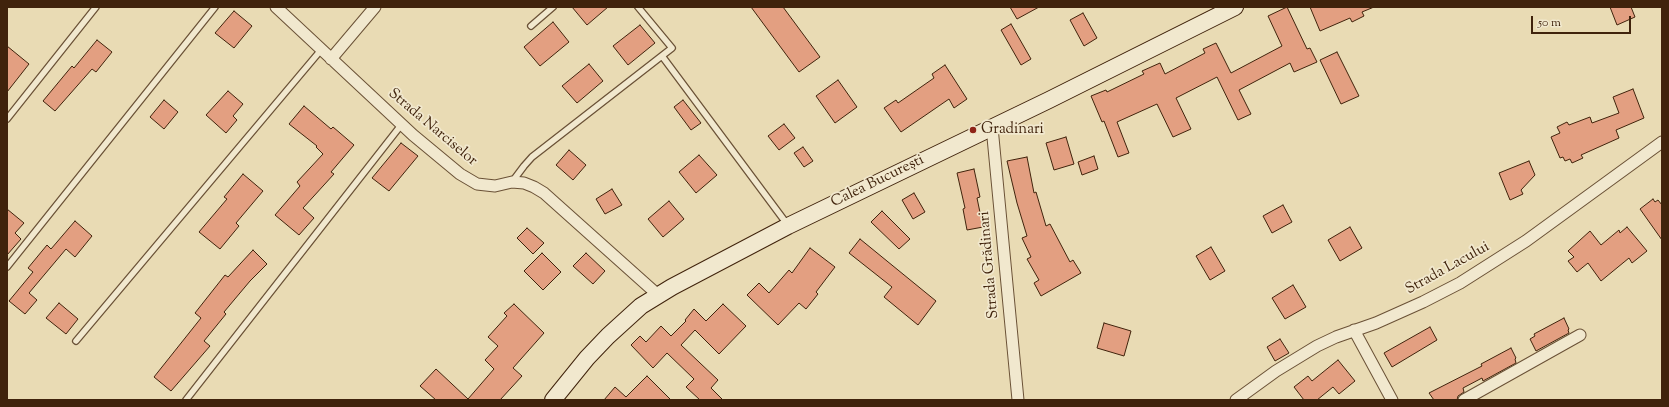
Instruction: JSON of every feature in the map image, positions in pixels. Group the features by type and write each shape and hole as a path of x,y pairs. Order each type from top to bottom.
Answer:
{"main road":[{"name":"Calea București","path":"553,400 587,358 608,336 636,310 658,295 788,226 1235,7"}],"street":[{"name":"Strada Narciselor","path":"276,7 438,157 460,174 477,184 495,186 512,182 524,183 544,193 658,295"},
{"path":"331,59 375,7"},
{"name":"Strada Grădinari","path":"992,127 1018,400"},
{"name":"Strada Lacului","path":"1236,400 1299,356 1330,340 1376,323 1467,279 1526,241 1662,142"},
{"path":"1354,330 1392,400"},
{"path":"1464,400 1580,335"}],"lane":[{"path":"7,119 96,7"},
{"path":"7,267 215,7"},
{"path":"531,26 553,7"},
{"path":"512,182 532,157 672,48 638,7"},
{"path":"76,341 321,50"},
{"path":"662,56 788,226"},
{"path":"186,400 402,124"}],"building":[{"path":"572,7 608,7 587,25"},
{"path":"751,7 783,7 820,57 799,72"},
{"path":"1010,7 1039,7 1017,19"},
{"path":"1287,7 1307,49 1310,48 1317,62 1294,72 1290,63 1239,90 1251,114 1238,120 1217,77 1176,98 1191,129 1173,137 1157,104 1117,122 1129,153 1118,157 1104,121 1102,122 1091,96 1106,90 1107,92 1144,74 1142,71 1160,63 1165,74 1205,53 1203,49 1216,43 1231,73 1282,46 1268,16"},
{"path":"1310,7 1374,7 1362,12 1364,16 1352,22 1350,18 1320,31"},
{"path":"1610,7 1631,7 1635,17 1617,25"},
{"path":"234,11 252,26 234,48 215,33"},
{"path":"1083,13 1097,38 1084,46 1070,20"},
{"path":"553,22 569,42 540,66 524,47"},
{"path":"1011,24 1031,59 1021,65 1001,30"},
{"path":"640,25 655,43 628,65 613,46"},
{"path":"97,40 112,52 96,72 92,69 55,111 43,101 72,66 74,68"},
{"path":"7,46 29,64 7,92"},
{"path":"1337,52 1359,96 1341,104 1320,60"},
{"path":"589,64 603,81 577,103 562,86"},
{"path":"945,65 967,99 954,108 949,99 901,132 884,108 896,100 898,103 934,78 932,74"},
{"path":"838,80 857,107 835,123 816,96"},
{"path":"1633,89 1644,118 1616,130 1619,138 1581,155 1583,158 1572,163 1570,159 1565,161 1563,157 1560,158 1551,137 1560,133 1557,127 1567,122 1569,125 1590,117 1592,123 1619,113 1613,97"},
{"path":"228,91 243,104 233,116 237,120 226,133 206,115"},
{"path":"164,100 178,112 164,129 150,117"},
{"path":"683,100 701,123 691,130 674,107"},
{"path":"304,106 331,129 333,127 354,145 331,172 334,174 303,208 314,218 299,235 275,215 300,186 297,182 323,154 316,147 317,146 289,124"},
{"path":"784,124 795,138 779,150 768,136"},
{"path":"1066,137 1074,164 1054,170 1046,143"},
{"path":"401,143 418,156 389,191 372,178"},
{"path":"803,147 813,161 804,167 794,153"},
{"path":"569,150 586,165 573,180 556,165"},
{"path":"699,155 717,175 696,193 679,172"},
{"path":"1094,156 1098,169 1082,175 1078,162"},
{"path":"1027,157 1034,193 1036,192 1046,226 1050,224 1070,262 1073,260 1081,273 1041,296 1034,283 1039,280 1027,259 1031,257 1022,238 1027,236 1007,161"},
{"path":"1529,161 1535,175 1521,190 1523,194 1510,200 1499,173"},
{"path":"974,169 980,197 977,198 983,227 967,230 963,209 965,208 957,173"},
{"path":"243,174 263,191 236,223 239,226 220,249 199,232 227,199 224,197"},
{"path":"612,189 622,205 605,214 596,199"},
{"path":"914,193 925,212 913,219 902,200"},
{"path":"1653,199 1655,202 1658,200 1662,205 1662,240 1640,209"},
{"path":"669,201 684,219 663,237 648,219"},
{"path":"1283,205 1292,222 1272,233 1263,216"},
{"path":"7,209 24,223 15,233 21,239 7,255"},
{"path":"882,211 910,239 899,249 871,222"},
{"path":"75,221 92,236 75,257 66,249 29,293 37,300 25,314 9,301 33,272 28,268 47,245 51,249"},
{"path":"1350,227 1362,248 1340,261 1328,240"},
{"path":"1627,227 1647,251 1632,263 1629,258 1601,281 1588,263 1577,272 1568,261 1574,257 1568,251 1590,231 1601,245 1619,230 1620,233"},
{"path":"527,228 544,243 533,254 517,238"},
{"path":"860,239 936,301 918,325 884,297 892,287 849,253"},
{"path":"1211,247 1225,271 1210,280 1196,256"},
{"path":"810,248 835,267 816,292 818,294 806,309 799,303 778,325 747,295 759,283 769,293 789,270 792,273"},
{"path":"253,250 267,264 250,281 224,312 226,314 204,341 210,346 171,391 154,377 201,318 195,313 225,275 228,277"},
{"path":"542,253 561,272 543,290 524,271"},
{"path":"586,253 605,271 593,284 573,266"},
{"path":"1293,285 1306,307 1285,319 1272,298"},
{"path":"59,303 78,319 66,334 46,318"},
{"path":"514,304 544,333 513,368 522,376 500,400 436,400 420,386 436,369 468,399 494,369 485,360 498,346 488,337 507,316 504,313"},
{"path":"723,304 746,326 719,354 695,330 681,345 718,380 711,388 723,400 700,400 686,387 694,379 667,353 653,368 631,345 640,336 646,342 661,326 671,336 686,321 685,320 694,309 706,321"},
{"path":"1564,318 1569,329 1569,333 1536,351 1530,339 1535,336 1534,334"},
{"path":"1104,323 1131,331 1124,356 1097,348"},
{"path":"1430,327 1437,340 1392,367 1384,353"},
{"path":"1280,339 1289,353 1275,361 1267,347"},
{"path":"1511,348 1516,358 1516,363 1483,381 1482,378 1463,388 1464,392 1458,396 1457,400 1434,400 1429,393 1482,366 1481,364"},
{"path":"1338,360 1355,381 1339,394 1333,387 1317,400 1304,400 1294,387 1308,376 1312,381"},
{"path":"647,376 671,400 604,400 615,387 626,397"}],"place":[{"name":"Gradinari","path":"973,130"}]}
